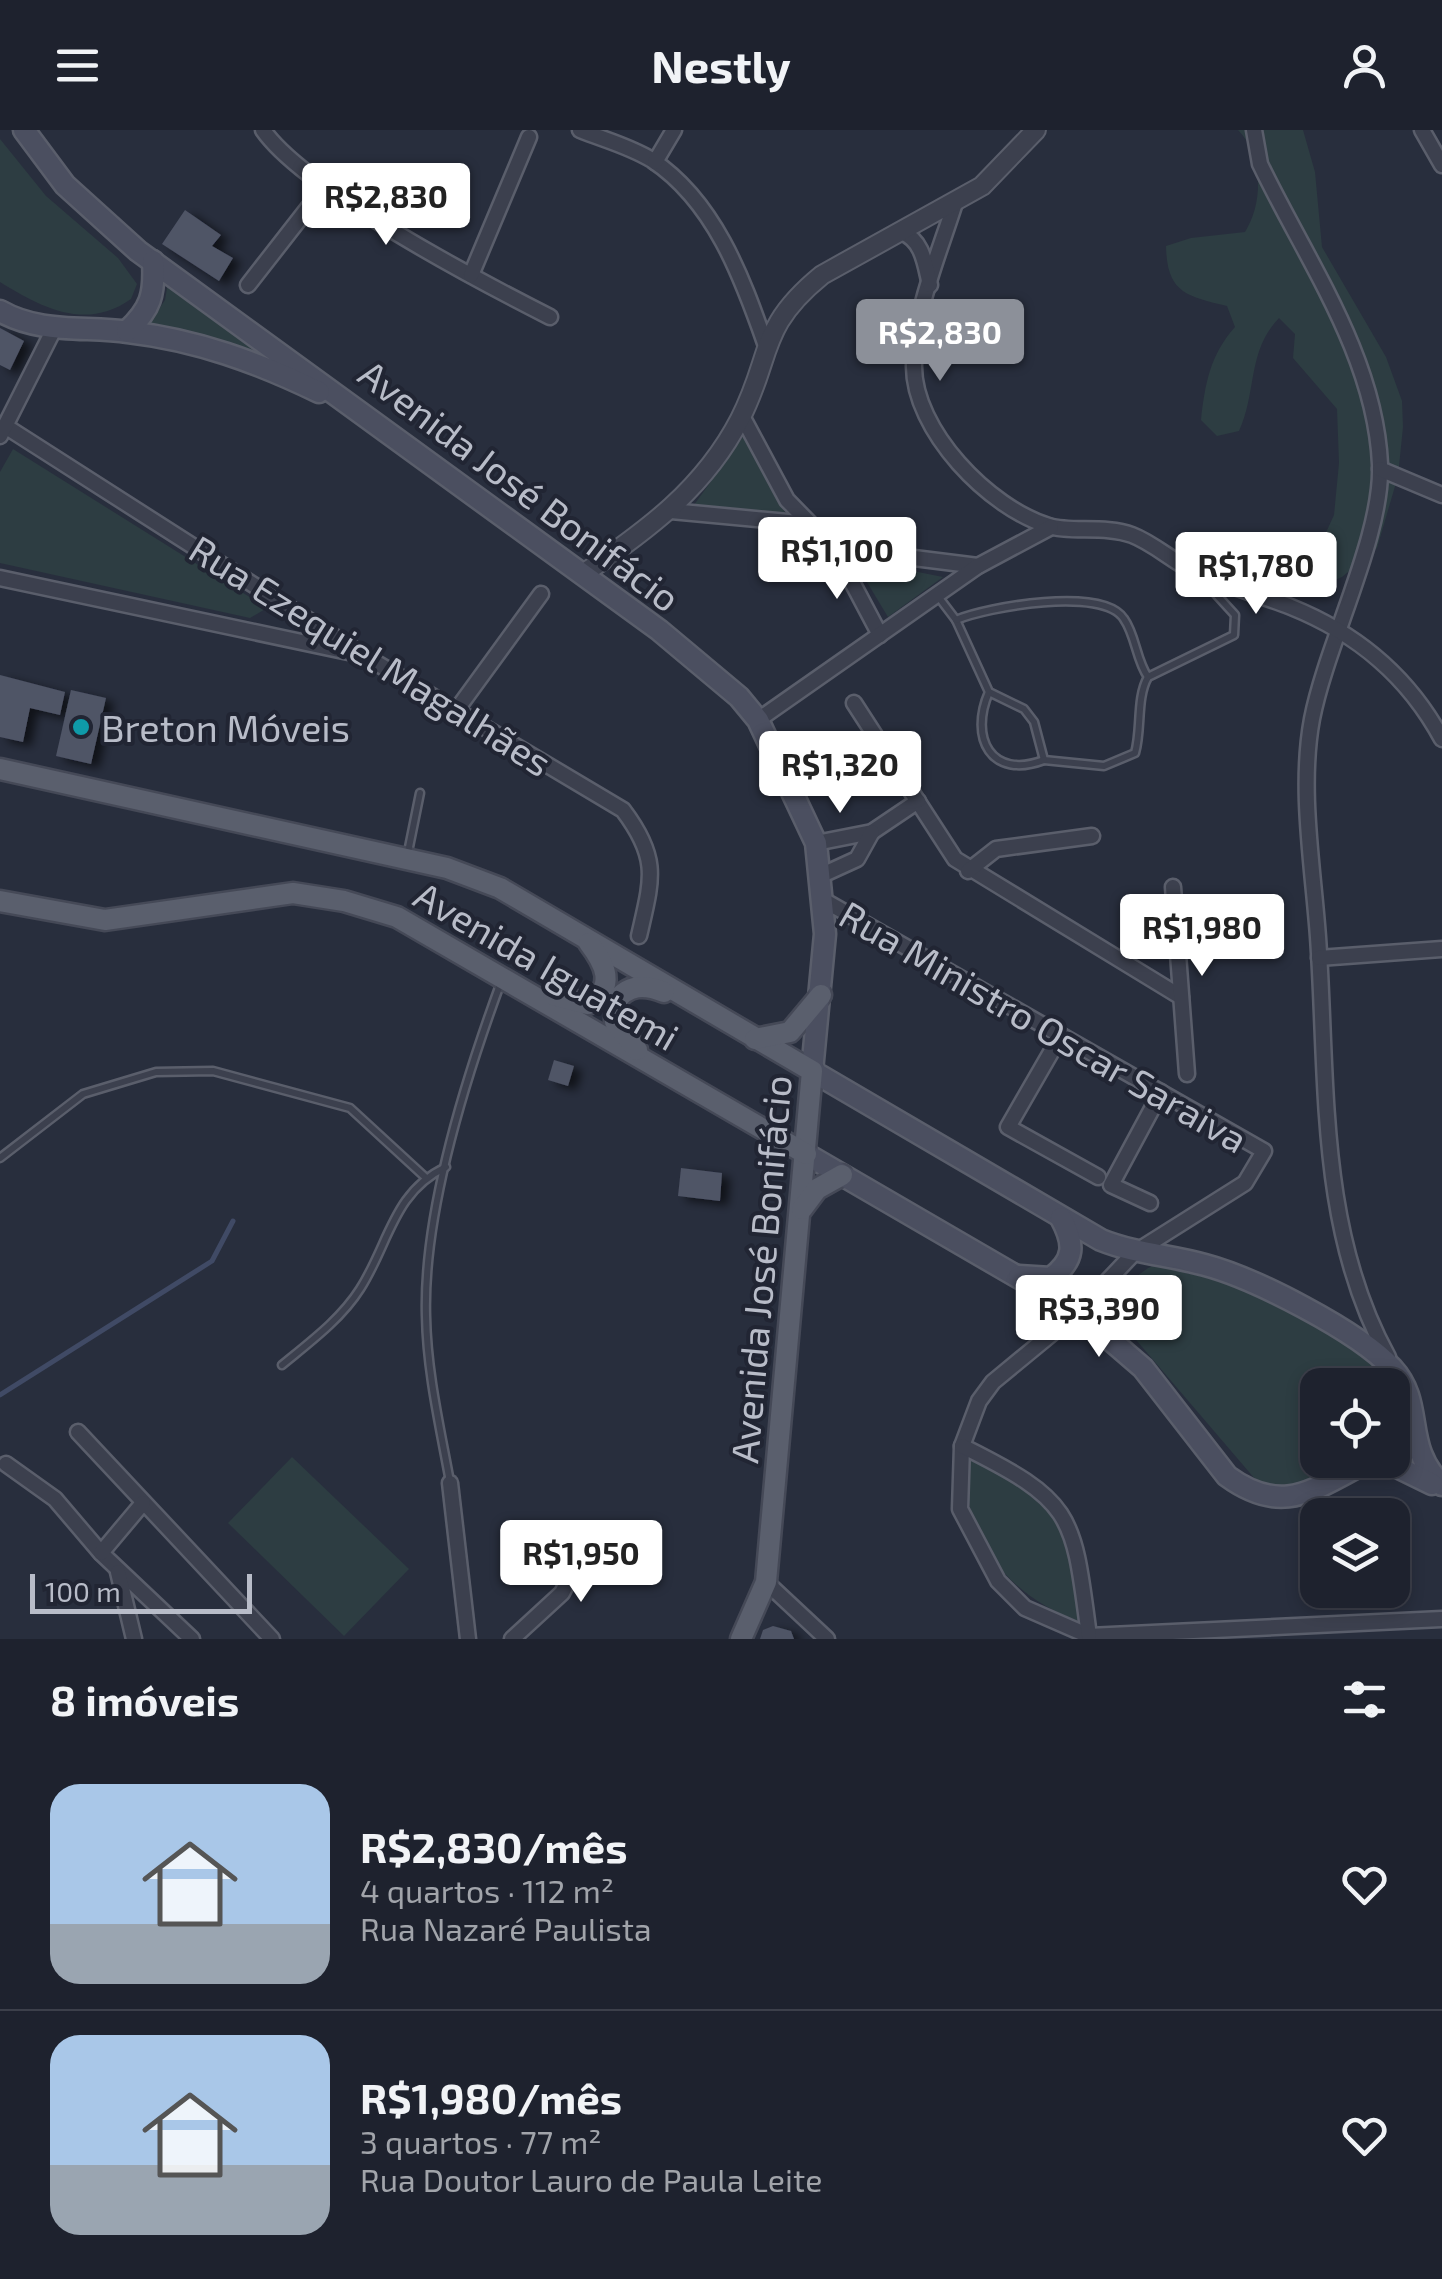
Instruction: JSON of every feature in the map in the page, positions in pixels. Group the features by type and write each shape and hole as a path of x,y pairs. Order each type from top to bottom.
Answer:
{"main road":[{"name":"Avenida José Bonifácio","path":"21,130 66,185 152,261 582,574 728,688 758,720 816,843 825,901 821,995 766,1582 741,1639"},
{"path":"127,331 148,312 152,300 152,261"},
{"path":"0,310 54,329 127,331 209,346 368,415"},
{"name":"Avenida Iguatemi","path":"0,770 407,858 500,888 812,1071"},
{"name":"Avenida Iguatemi","path":"0,902 106,920 273,894 329,898 397,917 806,1154"},
{"path":"506,978 588,1004 597,998 607,978 606,964 583,934"},
{"path":"648,1062 615,1022 614,1008 621,994 644,986 702,1009"},
{"path":"755,1039 790,1032 821,995"},
{"path":"812,1071 1061,1218 1134,1254 1200,1263 1250,1281 1356,1341 1391,1368"},
{"path":"806,1154 1078,1312 1143,1368 1227,1476 1242,1487 1258,1496 1280,1498 1304,1494 1336,1478"},
{"path":"801,1211 817,1188 842,1175"},
{"path":"1008,1272 1030,1279 1051,1278 1067,1266 1073,1250 1061,1218"},
{"path":"1410,1403 1424,1466 1442,1487"},
{"path":"1410,1436 1416,1431"},
{"path":"1410,1471 1442,1487"}],"street":[{"path":"263,130 326,185 470,275 550,317"},
{"path":"580,130 622,144 655,162 688,193 712,224 739,271 765,344"},
{"path":"655,162 674,130"},
{"path":"582,574 671,511 695,485 742,416 765,344 799,294 822,274 982,186 1036,130"},
{"path":"1254,130 1260,164 1362,372 1374,416 1380,469 1366,539 1336,629 1312,720 1309,758 1326,1140 1341,1229 1364,1315 1393,1368"},
{"path":"1422,130 1442,164"},
{"path":"470,275 529,137"},
{"path":"248,285 326,185"},
{"path":"954,202 930,286 913,367 923,410 948,451 990,494 1051,527"},
{"path":"901,232 910,236 920,249 930,286"},
{"path":"2,431 54,329"},
{"path":"742,416 787,500 834,548 880,635"},
{"name":"Rua Ezequiel Magalhães","path":"2,431 622,810 644,839 652,866 639,936"},
{"path":"1380,469 1442,495"},
{"path":"671,511 809,524"},
{"path":"1022,542 1026,514"},
{"path":"758,720 978,566 1051,527 1078,526 1131,535 1191,570 1294,608 1336,629 1397,672 1442,739"},
{"path":"834,548 978,566"},
{"path":"0,578 364,655"},
{"path":"458,708 542,594"},
{"path":"854,703 942,844 968,871 1181,997"},
{"path":"816,843 872,832 918,802"},
{"path":"822,874 839,870 857,858 872,832"},
{"path":"968,871 996,849 1092,836"},
{"path":"1173,888 1187,1074"},
{"name":"Rua Ministro Oscar Saraiva","path":"825,901 1264,1151 1245,1183 1134,1254"},
{"path":"1320,958 1442,949"},
{"path":"1061,1035 1008,1126 1098,1177"},
{"path":"1150,1203 1111,1185 1160,1092"},
{"path":"1134,1254 1078,1312 993,1382 979,1400 962,1446 960,1509 998,1582 1025,1608 1090,1636 1442,1620"},
{"path":"78,1432 272,1639"},
{"path":"962,1446 1017,1474 1043,1492 1064,1516 1075,1542 1090,1636"},
{"path":"6,1464 54,1499 101,1552 192,1639"},
{"path":"450,1484 468,1639"},
{"path":"101,1552 143,1503"},
{"path":"512,1639 562,1594 594,1530"},
{"path":"117,1568 134,1639"},
{"path":"766,1582 827,1639"}],"lane":[{"path":"937,595 956,620 989,692 982,732 988,750 1001,764 1016,767 1044,760 1104,766 1135,754 1142,727 1142,688 1148,677 1234,635 1235,615 1191,570"},
{"path":"956,620 984,608 1024,604 1106,607 1124,616 1148,677"},
{"path":"989,692 1024,710 1034,722 1044,760"},
{"path":"407,858 420,793"},
{"path":"450,1484 426,1317 427,1256 480,1040 506,978"},
{"path":"0,1158 83,1094 156,1072 213,1071 350,1108 425,1177"},
{"path":"282,1365 344,1310 368,1276 408,1194 425,1177 447,1166"}],"shaded area":[{"path":"1238,130 1303,130 1315,172 1322,247 1386,357 1402,401 1398,476 1377,548 1342,577 1297,596 1334,515 1339,463 1337,409 1293,358 1295,334 1279,318 1257,358 1239,431 1217,436 1201,420 1204,394 1214,359 1235,327 1227,306 1181,290 1167,261 1166,246 1191,238 1245,232 1251,221 1258,194 1256,166 1247,141"},
{"path":"0,139 46,196 118,258 137,284 131,299 114,309 81,315 48,307 0,282"},
{"path":"168,282 301,375 214,338 147,327 165,300"},
{"path":"745,434 785,513 694,505"},
{"path":"13,449 267,608 250,618 0,563 0,472"},
{"path":"853,559 943,577 888,617"},
{"path":"1154,1265 1253,1289 1383,1368 1300,1368 1300,1478 1318,1478 1281,1486 1255,1479 1125,1327 1124,1298 1138,1276"},
{"path":"970,1456 1024,1487 1057,1517 1073,1558 1078,1621 1029,1596 992,1558 971,1511 967,1484"},
{"path":"292,1457 409,1569 344,1636 228,1523"}],"building":[{"path":"185,210 221,235 212,246 233,258 219,281 162,244"},
{"path":"0,328 24,341 10,370 0,365"},
{"path":"0,675 65,692 60,715 30,708 23,742 0,737"},
{"name":"Breton Móveis","path":"71,690 106,698 91,764 56,756"},
{"path":"554,1060 574,1066 568,1086 548,1080"},
{"path":"681,1168 722,1173 720,1201 678,1196"},
{"path":"773,1626 791,1631 794,1639 760,1639 763,1630"}],"waterway":[{"path":"0,1395 212,1261 233,1221"}],"place":[{"name":"Breton Móveis","path":"81,727"}]}
